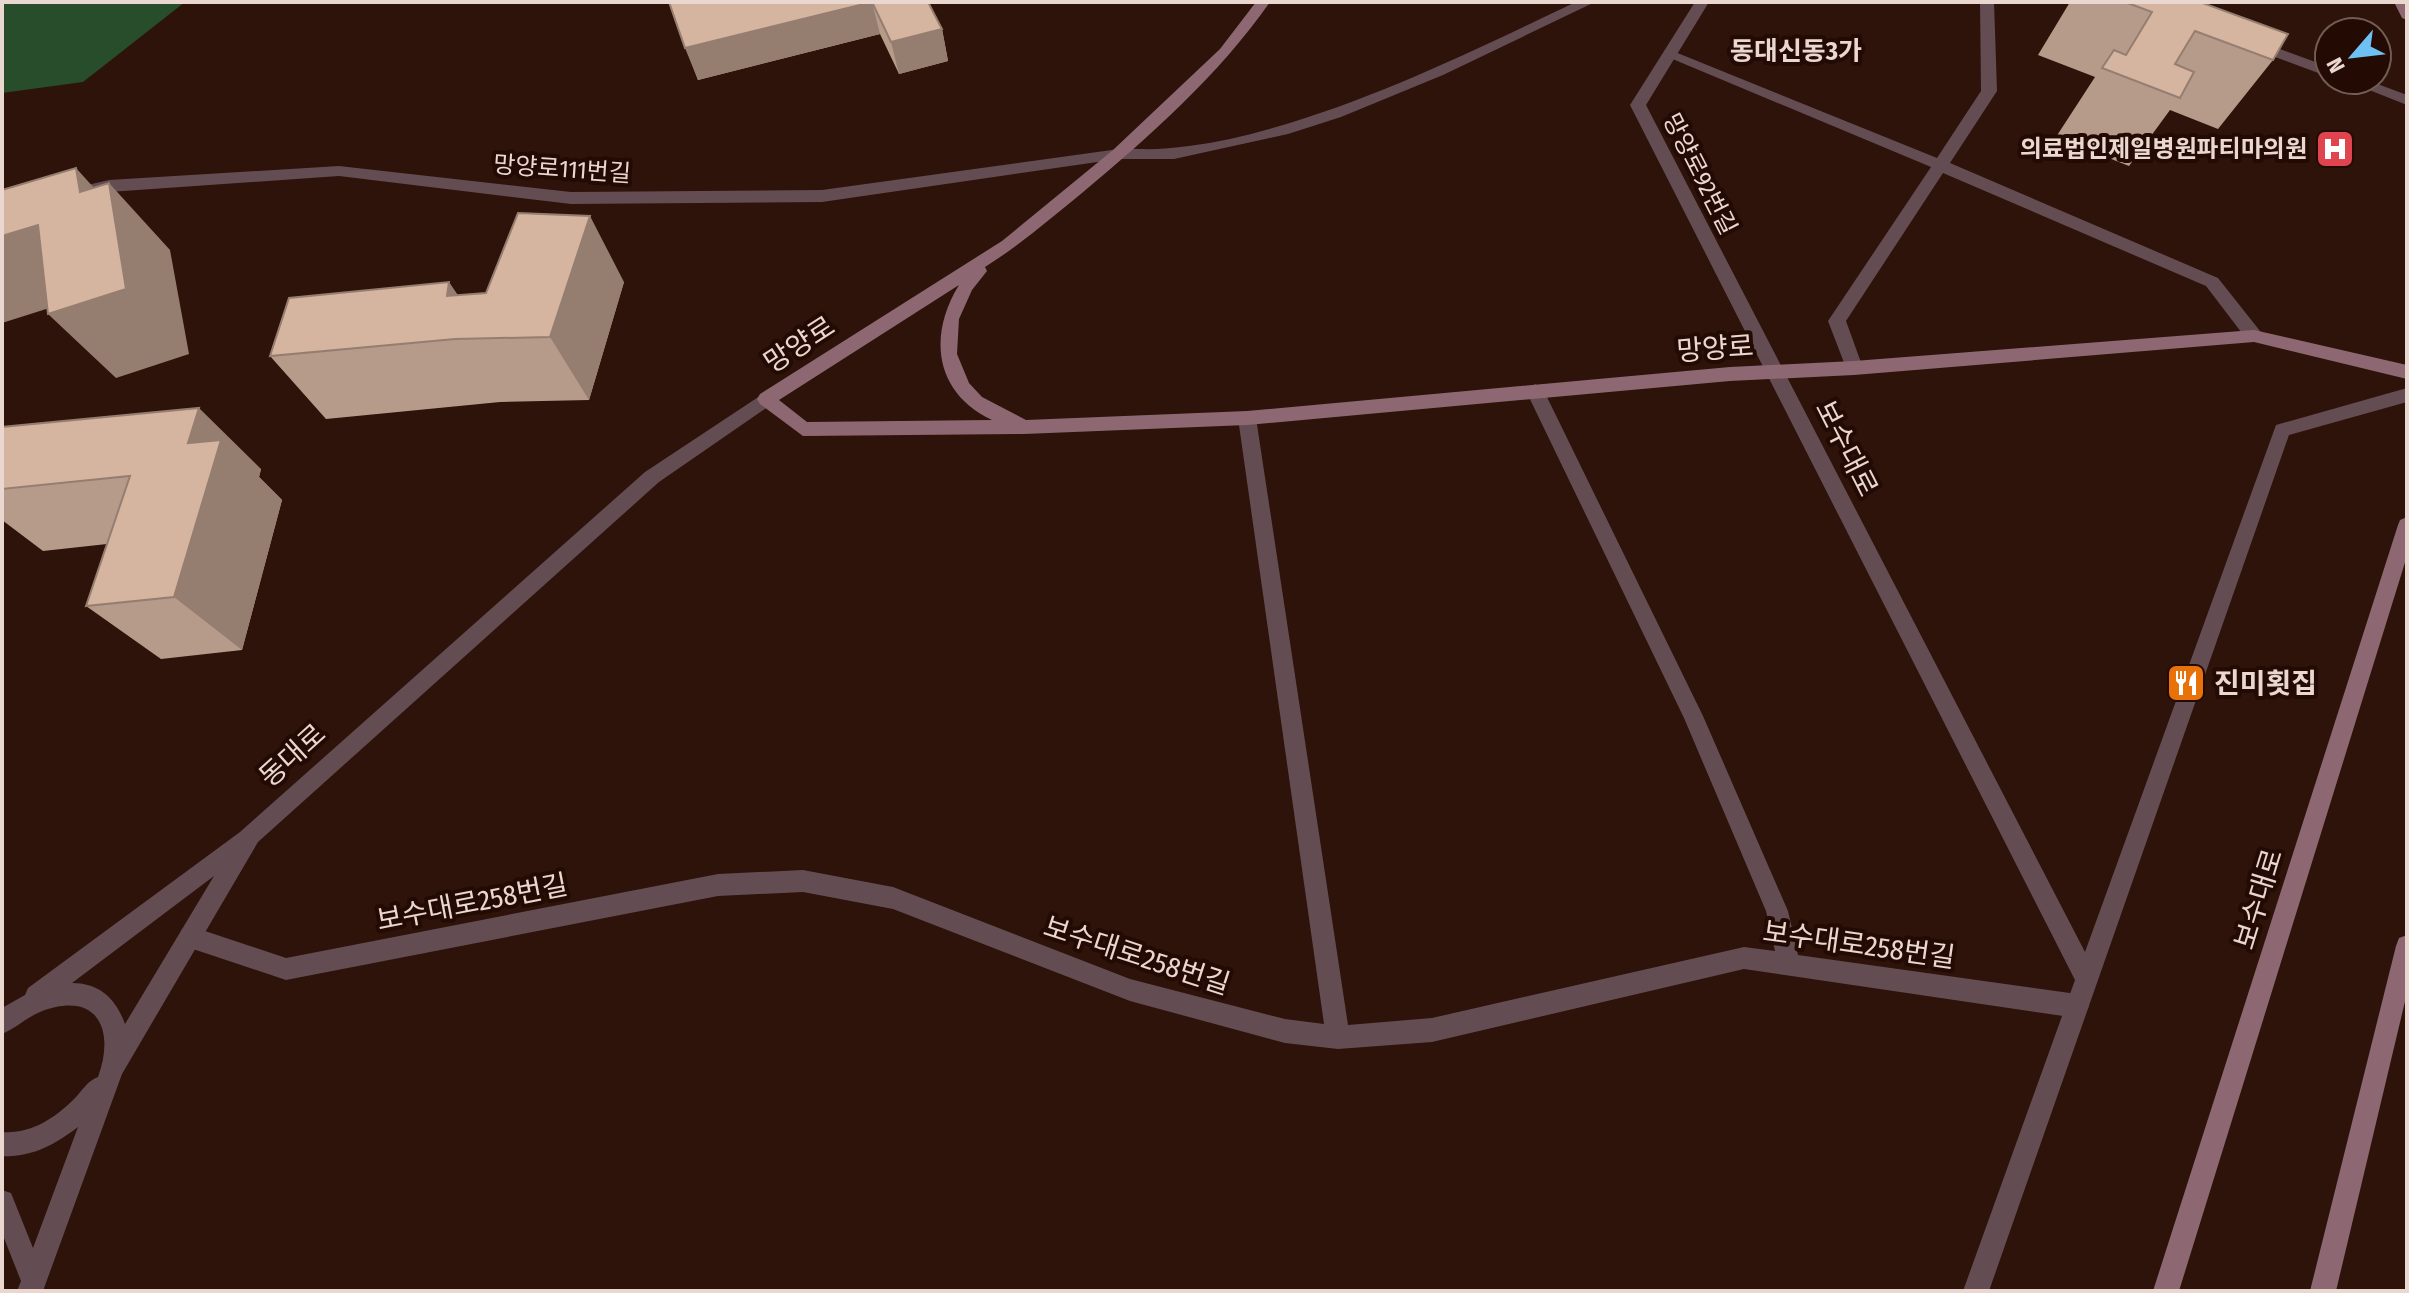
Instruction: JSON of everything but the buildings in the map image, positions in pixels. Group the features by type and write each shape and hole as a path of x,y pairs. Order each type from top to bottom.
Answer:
{"main road":[{"name":"망양로","path":"1024,427 979,405 958,383 949,362 946,340 953,310 963,289 1008,245 1119,154 1225,52 1263,2"},
{"path":"2401,2 2407,15"},
{"name":"망양로","path":"1008,245 766,399 803,429 1024,427 1247,418 1535,391 2254,336 2407,372"},
{"name":"보수대로","path":"2166,1291 2407,525"},
{"path":"2323,1291 2407,946"}],"street":[{"name":"망양로111번길","path":"63,195 109,186 339,171 571,198 822,196 1119,154 1173,154 1267,133 1351,107 1426,78 1588,2"},
{"name":"망양로92번길","path":"1702,2 1638,105 1773,372"},
{"path":"1854,368 1837,321 1989,91 1987,2"},
{"path":"2240,39 2313,66"},
{"path":"1670,55 1940,165 2212,282 2254,336"},
{"name":"보수대로","path":"1773,372 2087,979"},
{"path":"1535,391 1693,716 1777,911 1789,964"},
{"path":"1976,1291 2282,430 2407,395"},
{"name":"동대로","path":"32,1286 113,1067 250,835 652,477 766,399"},
{"path":"1247,418 1338,1037"},
{"path":"7,1017 250,835"},
{"name":"보수대로258번길","path":"190,937 286,969 718,885 803,881 893,898 1130,990 1285,1031 1338,1037 1432,1030 1744,958 2077,1006"},
{"path":"2,1144 9,1146 51,1134 89,1104 113,1067 118,1034 108,1008 85,995 53,994 7,1017"},
{"path":"2,1202 32,1286"}],"green space":[{"path":"2,2 185,2 83,82 2,93"}],"place":[{"name":"의료법인제일병원파티마의원","path":"2335,149"},
{"name":"진미횟집","path":"2186,683"}],"district":[{"name":"동대신동3가","path":"1796,51"}]}
